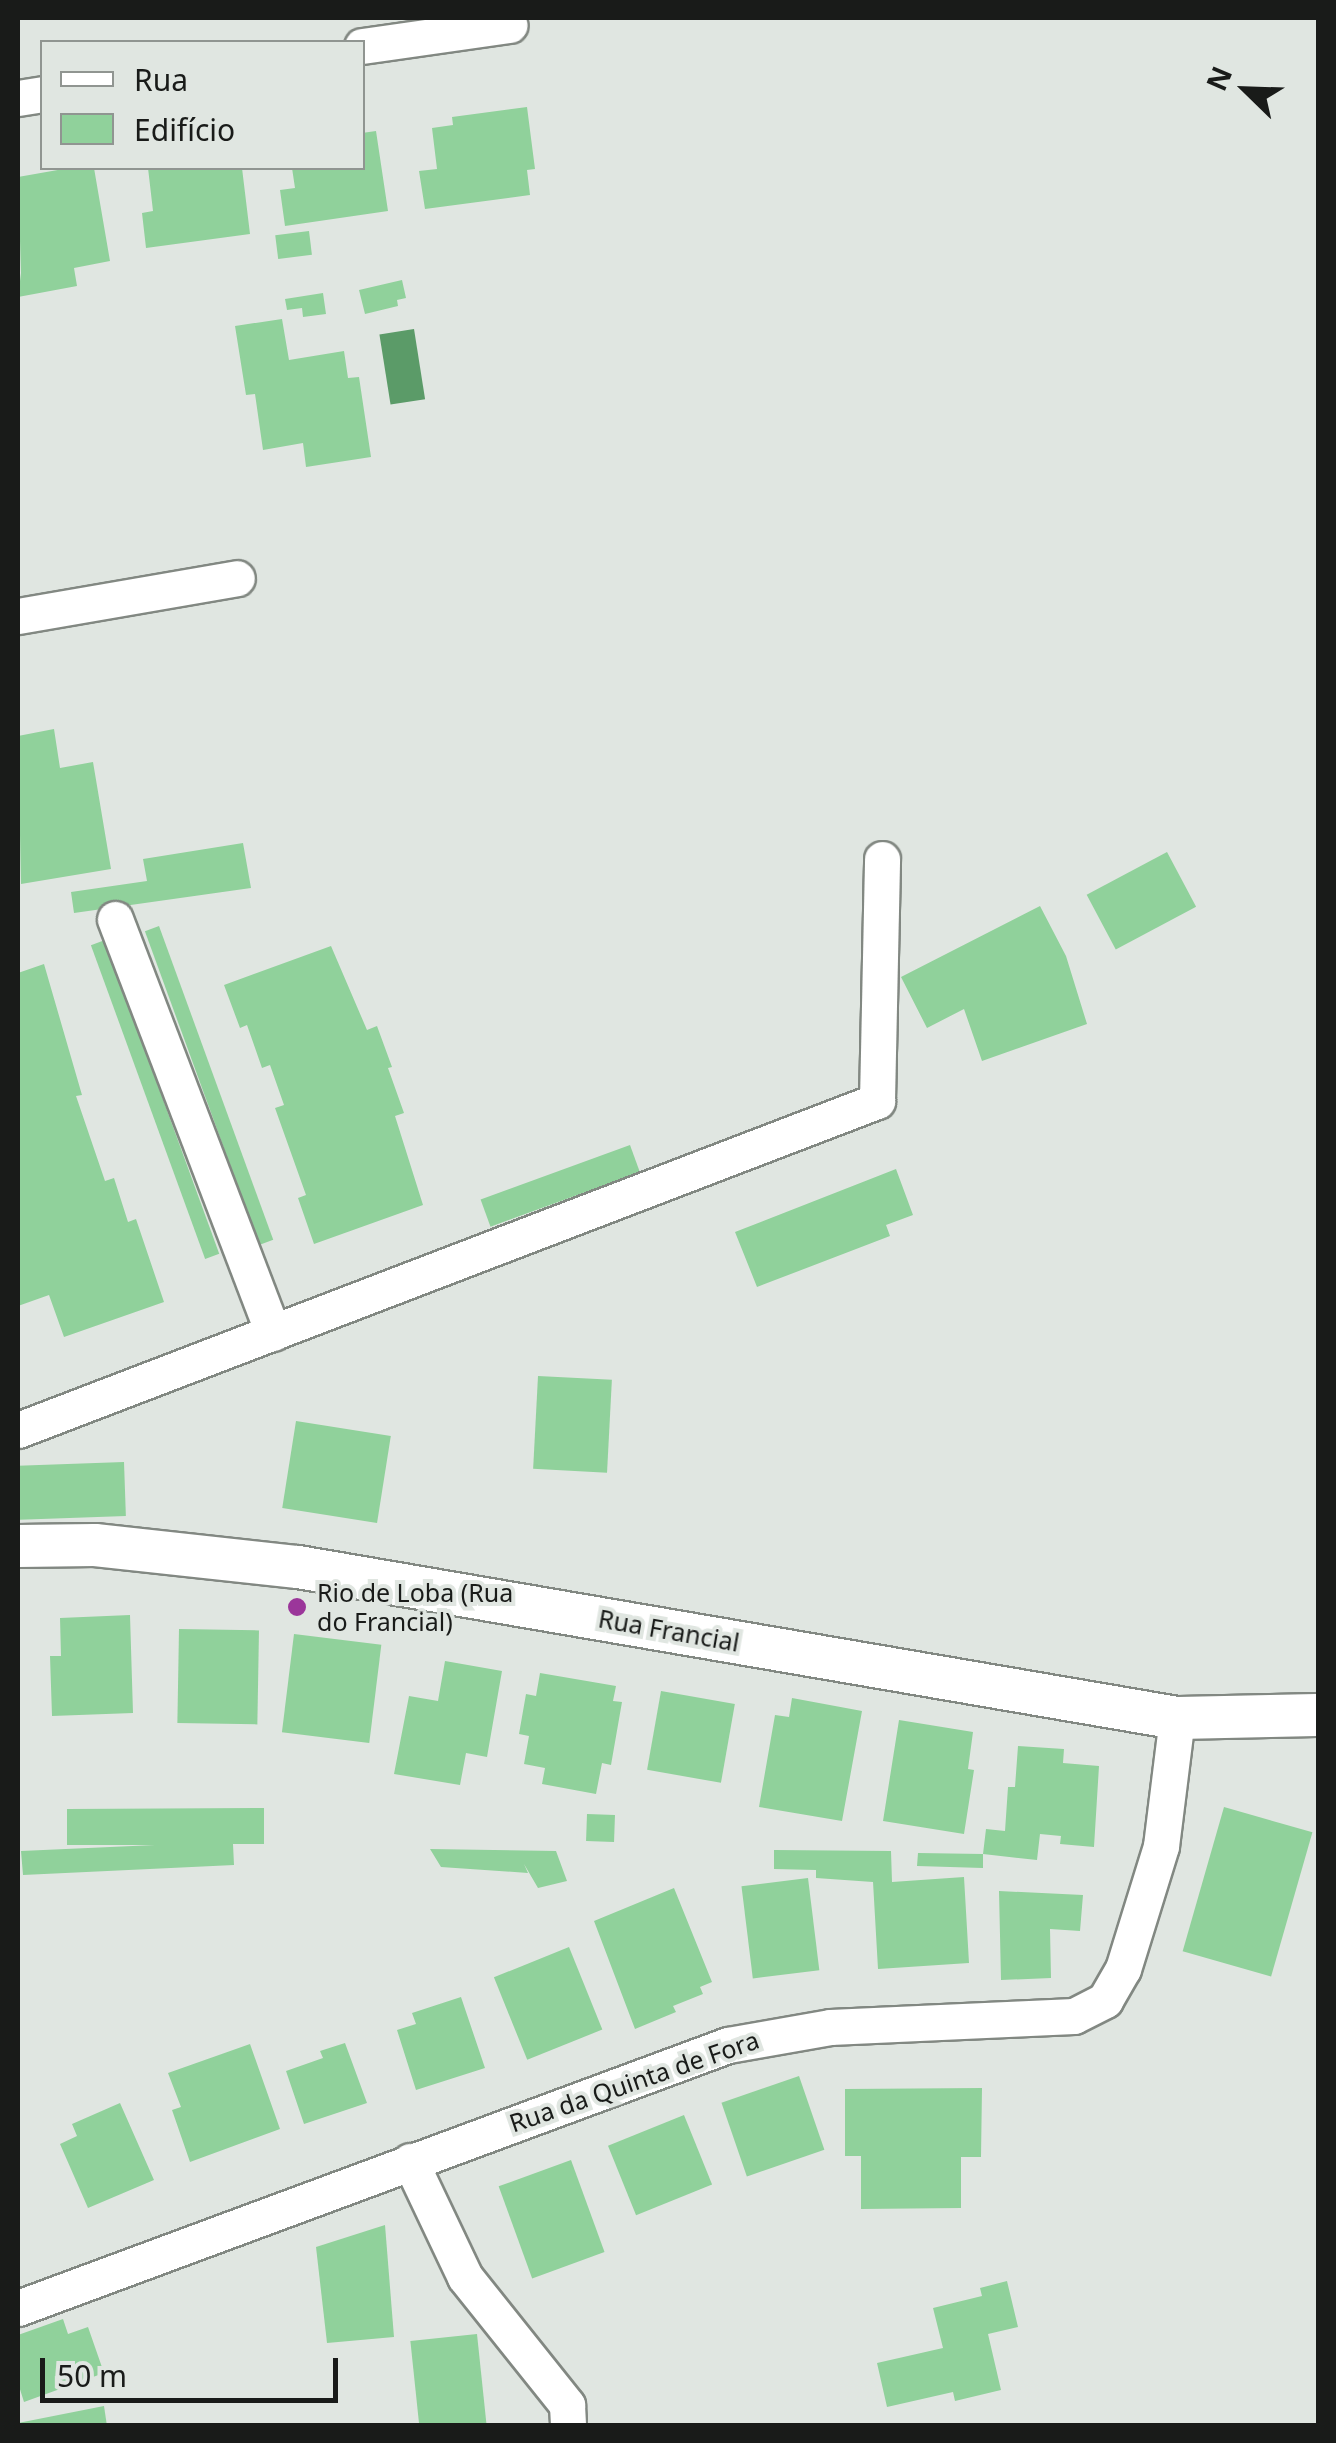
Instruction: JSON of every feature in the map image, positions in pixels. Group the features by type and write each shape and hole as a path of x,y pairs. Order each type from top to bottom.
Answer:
{"street":[{"path":"365,46 510,25"},
{"path":"18,616 236,578"},
{"path":"18,1430 877,1102 882,860"},
{"path":"115,919 273,1333"},
{"name":"Rua Francial","path":"18,1546 95,1545 298,1567 1177,1718 1318,1715"},
{"name":"Rua da Quinta de Fora","path":"18,2308 744,2041 847,2026 1074,2016 1105,2000 1123,1970 1161,1846 1177,1718"},
{"path":"410,2161 465,2277 567,2404 568,2426"}],"shaded area":[{"path":"414,329 425,399 391,405 379,334"}],"building":[{"path":"527,107 535,169 527,170 530,195 425,209 419,171 437,169 432,128 453,125 452,117"},
{"path":"376,131 388,211 285,226 280,190 295,188 292,170 365,170 365,133"},
{"path":"58,170 94,170 110,261 74,268 77,286 18,297 18,177"},
{"path":"148,170 242,170 250,234 146,248 142,213 153,211"},
{"path":"309,231 312,255 278,259 275,235"},
{"path":"402,280 406,298 397,300 398,306 365,314 359,290"},
{"path":"323,293 326,314 303,317 302,308 287,310 285,299"},
{"path":"282,319 289,360 344,351 348,378 359,377 371,457 306,467 303,443 263,450 255,394 246,395 235,326"},
{"path":"54,729 60,768 93,762 111,869 21,884 18,736"},
{"path":"243,843 251,888 74,913 71,892 147,881 143,859"},
{"path":"1167,852 1196,907 1116,949 1087,895"},
{"path":"1040,906 1066,956 1087,1024 982,1061 964,1009 927,1028 901,977"},
{"path":"159,926 273,1240 259,1245 145,931"},
{"path":"105,940 219,1254 205,1259 91,945"},
{"path":"331,946 367,1030 377,1026 392,1067 388,1068 404,1113 395,1116 423,1205 314,1244 298,1198 306,1195 275,1108 284,1105 270,1065 262,1068 247,1025 240,1028 224,985"},
{"path":"44,964 82,1095 76,1096 105,1181 114,1178 128,1222 136,1219 164,1302 64,1337 49,1295 18,1306 18,973"},
{"path":"630,1145 640,1172 491,1227 481,1199"},
{"path":"896,1169 913,1215 886,1225 890,1236 757,1287 735,1232"},
{"path":"538,1376 612,1380 607,1473 533,1469"},
{"path":"296,1421 391,1436 377,1523 282,1508"},
{"path":"124,1462 126,1516 20,1520 18,1466"},
{"path":"130,1615 133,1713 52,1716 50,1656 61,1656 60,1618"},
{"path":"179,1629 259,1630 257,1724 177,1723"},
{"path":"294,1634 381,1645 369,1743 282,1732"},
{"path":"445,1661 502,1671 487,1757 466,1753 460,1785 394,1774 409,1696 438,1701"},
{"path":"540,1673 616,1686 613,1701 622,1702 611,1765 602,1763 596,1794 542,1784 545,1768 524,1764 529,1736 519,1734 526,1694 536,1696"},
{"path":"661,1691 735,1704 721,1783 647,1770"},
{"path":"792,1698 862,1711 842,1821 759,1807 775,1715 789,1717"},
{"path":"899,1720 973,1732 968,1769 974,1770 964,1834 883,1821"},
{"path":"1018,1746 1064,1749 1063,1763 1099,1766 1094,1847 1060,1844 1061,1836 1040,1834 1037,1860 983,1854 986,1829 1005,1831 1008,1787 1015,1787"},
{"path":"1224,1807 1312,1832 1271,1977 1183,1951"},
{"path":"264,1808 264,1844 233,1844 234,1865 23,1875 21,1851 155,1845 67,1845 67,1809"},
{"path":"587,1814 615,1815 614,1842 586,1841"},
{"path":"430,1849 556,1851 567,1881 538,1888 524,1864 528,1873 441,1867"},
{"path":"774,1850 891,1851 892,1882 964,1877 969,1963 878,1969 873,1882 816,1878 816,1870 774,1869"},
{"path":"918,1853 983,1854 983,1868 917,1866"},
{"path":"808,1878 819,1970 753,1978 741,1886"},
{"path":"674,1888 712,1982 700,1987 703,1994 673,2006 676,2012 635,2029 594,1921"},
{"path":"999,1891 1083,1895 1080,1931 1050,1929 1051,1978 1001,1980"},
{"path":"569,1947 602,2030 527,2060 494,1977"},
{"path":"461,1997 485,2068 416,2090 397,2030 416,2024 412,2013"},
{"path":"345,2043 367,2103 304,2124 286,2071 323,2058 320,2051"},
{"path":"250,2044 280,2129 190,2162 172,2110 181,2107 168,2073"},
{"path":"799,2076 824,2150 747,2176 721,2103"},
{"path":"982,2088 981,2157 961,2157 961,2208 861,2209 861,2156 845,2156 845,2089"},
{"path":"120,2103 154,2180 88,2208 60,2144 77,2136 72,2124"},
{"path":"684,2115 712,2185 636,2215 608,2146"},
{"path":"571,2160 605,2252 532,2278 499,2186"},
{"path":"385,2225 394,2337 327,2343 316,2247"},
{"path":"1007,2281 1018,2327 988,2334 1001,2390 955,2401 953,2392 887,2407 877,2363 943,2348 933,2308 982,2296 980,2288"},
{"path":"63,2319 68,2334 88,2327 104,2373 24,2402 18,2383 18,2335"},
{"path":"477,2334 487,2425 419,2426 410,2341"},
{"path":"104,2406 107,2426 18,2426 18,2423"}],"place":[{"name":"Rio de Loba (Rua do Francial)","path":"297,1607"}]}
